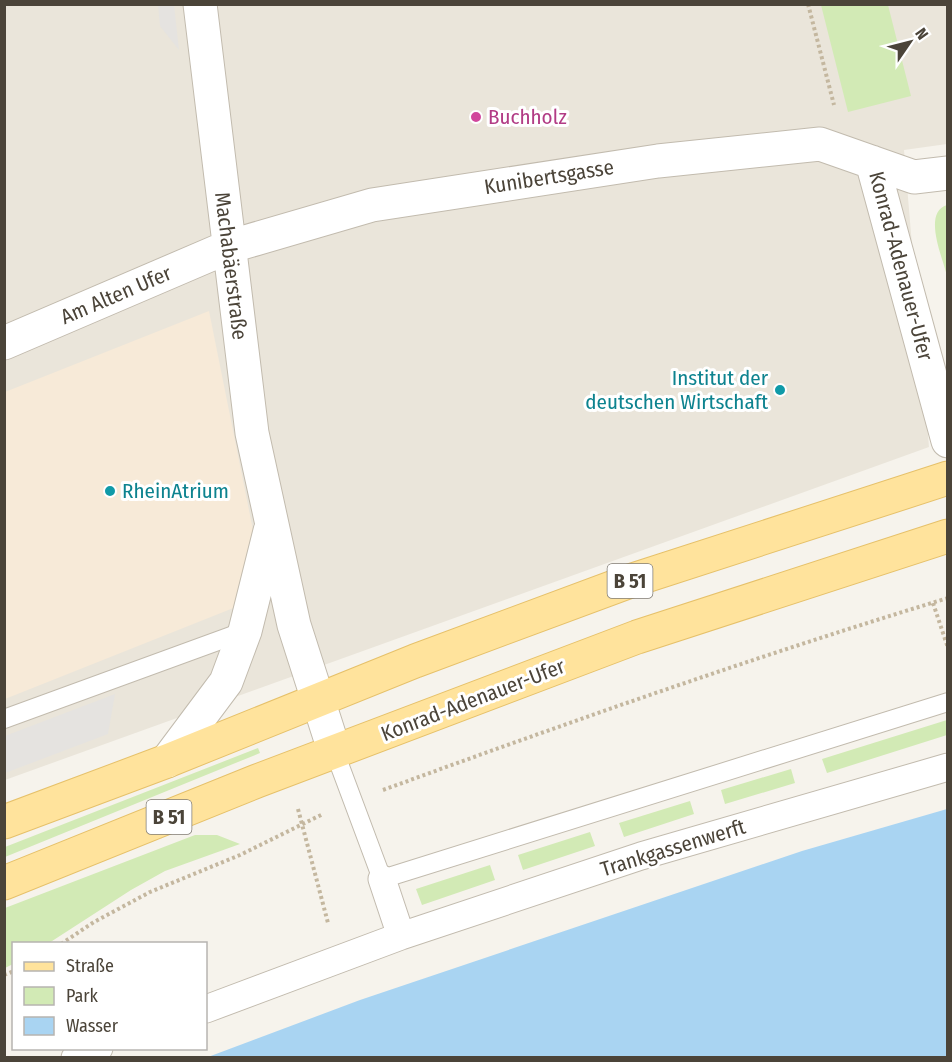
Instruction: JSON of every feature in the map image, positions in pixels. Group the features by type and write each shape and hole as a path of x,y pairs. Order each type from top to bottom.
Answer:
{"main road":[{"name":"B 51","path":"4,822 167,761 317,699 633,580 948,478"},
{"name":"Konrad-Adenauer-Ufer","path":"4,883 289,770 637,637 948,536"}],"street":[{"name":"Machabäerstraße","path":"200,4 252,433 294,625 335,753"},
{"name":"Kunibertsgasse","path":"228,247 372,205 658,161 820,144 857,158"},
{"name":"Konrad-Adenauer-Ufer","path":"857,158 914,177 948,173"},
{"name":"Konrad-Adenauer-Ufer","path":"857,158 948,441"},
{"name":"Am Alten Ufer","path":"4,343 228,247"},
{"name":"Machabäerstraße","path":"167,761 226,682 245,631 271,527"},
{"name":"Trankgassenwerft","path":"207,1009 401,936 641,856 948,767"},
{"path":"382,879 401,936"},
{"path":"75,1058 94,1050"}],"lane":[{"path":"4,719 245,631"},
{"path":"335,753 382,879 948,702"}],"path":[{"path":"808,4 834,100 857,158"},
{"path":"64,942 94,922 150,892 240,855 353,801 572,721 948,598"},
{"path":"933,603 948,648"},
{"path":"289,770 337,960"}],"shaded area":[{"path":"5,5 947,5 947,144 904,150 929,447 5,780"},
{"path":"158,5 174,5 179,50 160,26"},
{"name":"RheinAtrium","path":"209,311 266,595 5,699 5,392"},
{"path":"115,694 108,734 5,773 5,736"}],"green space":[{"path":"821,5 888,5 911,96 848,112"},
{"path":"947,205 947,276 935,226 940,210"},
{"path":"947,720 947,735 827,773 822,759"},
{"path":"258,748 260,753 5,857 5,847"},
{"path":"791,769 795,783 725,804 721,790"},
{"path":"690,801 694,814 624,837 619,823"},
{"path":"590,832 595,846 523,870 518,855"},
{"path":"195,835 217,835 240,844 165,871 51,942 12,942 12,964 5,968 5,908"},
{"path":"490,865 495,880 422,905 416,889"}],"water":[{"path":"947,809 947,1057 208,1057 360,1000 802,851"}],"place":[{"name":"Buchholz","path":"476,117"},
{"name":"Institut der deutschen Wirtschaft","path":"780,390"},
{"name":"RheinAtrium","path":"110,491"}]}
